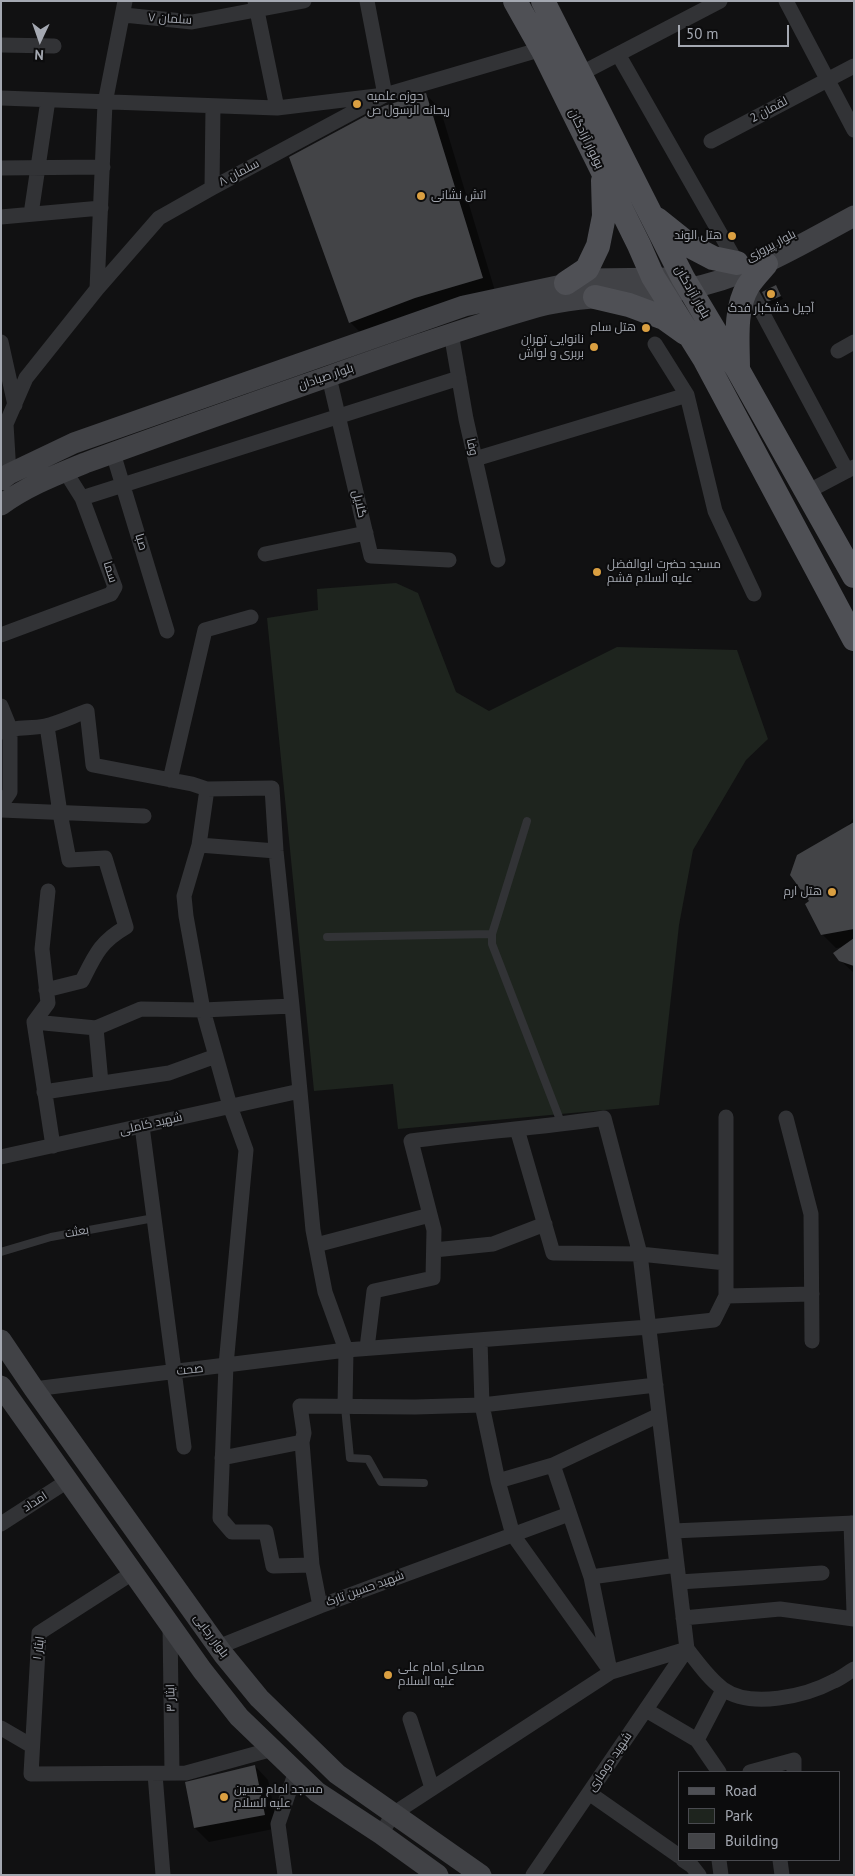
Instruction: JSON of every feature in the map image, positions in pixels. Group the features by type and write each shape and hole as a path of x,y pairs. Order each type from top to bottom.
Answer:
{"main road":[{"name":"بولوار آزادگان","path":"516,1 658,285"},
{"name":"بلوار آزادگان","path":"543,1 686,283 738,370 854,576"},
{"path":"566,284 586,269 598,246 604,216 602,172"},
{"name":"بلوار پیروزی","path":"686,283 737,263 854,201"},
{"path":"651,214 692,247 713,258 737,263"},
{"name":"بلوار پیروزی","path":"686,283 726,279 766,264 854,216"},
{"path":"738,370 738,325 742,302 748,286 766,264"},
{"name":"بلوار صیادان","path":"5,477 74,444 464,306 590,279 658,285"},
{"path":"658,285 686,283"},
{"name":"بلوار آزادگان","path":"658,285 705,360 848,612 854,639"},
{"name":"بلوار صیادان","path":"1,505 19,492 65,471 461,330 540,306 658,285"},
{"path":"594,296 629,305 664,318 691,338"},
{"path":"461,330 464,306"},
{"name":"بلوار رجایی","path":"1,1340 218,1647 259,1698 337,1774 481,1875"},
{"name":"بلوار رجایی","path":"1,1386 202,1670 239,1717 317,1792 381,1834 438,1875"},
{"path":"69,1480 90,1467"}],"street":[{"name":"سلمان ۷","path":"124,8 192,22 256,5 304,1"},
{"path":"1,98 277,108 385,95 367,1"},
{"path":"580,74 720,1"},
{"path":"786,1 854,130"},
{"path":"256,5 277,108"},
{"path":"97,289 106,103 124,8"},
{"path":"1,45 54,46"},
{"name":"سلمان ۸","path":"5,477 6,424 26,378 97,289 159,218 385,95 542,50"},
{"path":"618,54 737,263"},
{"name":"لقمان 2","path":"711,141 854,66"},
{"path":"31,214 48,100"},
{"path":"212,188 213,106"},
{"path":"1,168 103,167"},
{"path":"1,217 101,208"},
{"path":"748,286 850,469 807,492"},
{"name":"وفا","path":"461,330 459,378 498,560"},
{"path":"1,342 14,405"},
{"path":"838,351 854,342"},
{"path":"655,344 687,395 715,511 754,594"},
{"name":"گلایل","path":"328,377 371,556 449,560"},
{"path":"82,498 459,378"},
{"path":"475,459 687,395"},
{"name":"صبا","path":"113,453 124,484 167,631"},
{"name":"سما","path":"1,635 112,594 115,588 82,498 65,471"},
{"path":"265,554 366,533"},
{"path":"170,780 205,630 251,617"},
{"path":"1,706 6,730 10,792 1,804"},
{"path":"6,730 47,726 87,710 94,765 207,789 272,788 276,851 313,1230 325,1292 346,1350 345,1407"},
{"path":"46,990 82,981 100,946 126,927 105,858 69,860 47,726"},
{"path":"207,789 199,845 184,896 186,916 203,1010 230,1106 246,1150 226,1365 220,1518 232,1532 266,1532 273,1566 312,1565"},
{"path":"1,810 144,816"},
{"path":"199,845 276,851"},
{"path":"48,891 42,948 48,1003 34,1022 53,1146"},
{"path":"34,1022 96,1028 141,1009 203,1010 292,1006"},
{"path":"96,1028 101,1083"},
{"path":"44,1092 169,1073 216,1056"},
{"name":"شهید کاملی","path":"1,1157 300,1091"},
{"path":"726,1117 726,1296 812,1294"},
{"path":"368,1348 374,1291 433,1278 434,1230 411,1141 473,1132 562,1125 604,1118 640,1254 687,1649 703,1670 724,1690 739,1697 755,1700 780,1698 806,1692 834,1682 854,1669"},
{"path":"786,1118 811,1214 812,1341"},
{"path":"142,1126 184,1447"},
{"path":"517,1129 553,1253 640,1254 726,1263"},
{"path":"316,1245 430,1215"},
{"path":"434,1250 493,1244 545,1224"},
{"name":"صحت","path":"34,1389 346,1350 649,1327 714,1320 726,1296"},
{"path":"480,1340 482,1405 498,1481 513,1535 610,1672"},
{"path":"320,1606 312,1565 302,1442 304,1433 300,1406 415,1407 482,1405 656,1385"},
{"path":"498,1481 553,1465 659,1415"},
{"path":"222,1458 302,1442"},
{"path":"553,1465 591,1577 610,1672"},
{"name":"امداد","path":"1,1524 69,1480"},
{"name":"شهید حسین تارک","path":"218,1647 320,1606 570,1514"},
{"path":"673,1531 852,1523 854,1613"},
{"path":"591,1577 677,1565"},
{"name":"ایثار ۱","path":"134,1572 39,1632 31,1774 155,1774"},
{"path":"679,1582 822,1573"},
{"path":"683,1618 780,1609 854,1619"},
{"name":"ایثار ۳","path":"170,1623 172,1773"},
{"path":"381,1834 393,1814 610,1672 687,1649"},
{"name":"شهید دوماری","path":"533,1875 687,1649"},
{"path":"697,1740 724,1690"},
{"path":"646,1710 697,1740 718,1771"},
{"path":"410,1719 432,1788"},
{"path":"1,1728 32,1746"},
{"path":"164,1875 155,1774 186,1773 273,1750"},
{"path":"754,1771 794,1760 794,1771"},
{"path":"284,1875 278,1824 296,1771"},
{"path":"589,1793 678,1855"},
{"path":"684,1861 692,1866 699,1875"},
{"path":"719,1861 721,1875"},
{"path":"780,1861 782,1875"}],"lane":[{"path":"526,821 492,934 492,944 562,1125"},
{"path":"327,937 492,934"},
{"name":"بعثت","path":"1,1252 51,1236 154,1218"},
{"path":"345,1407 350,1458 368,1459 381,1482 424,1483"}],"green space":[{"path":"396,583 418,593 456,692 489,711 617,647 737,650 768,739 746,760 693,850 679,925 659,1105 398,1129 393,1084 314,1091 267,618 318,610 317,589"}],"building":[{"path":"426,93 483,278 415,298 349,323 289,157 384,106"},
{"name":"آجیل خشکبار فدک","path":"776,285 781,296 767,302 762,292"},
{"name":"هتل ارم","path":"854,822 854,929 821,935 805,904 809,901 790,875 797,855"},
{"path":"854,938 854,966 839,961 833,953"},
{"name":"مسجد امام حسین علیه السلام","path":"255,1765 265,1815 194,1828 185,1782"}],"place":[{"name":"حوزه علمیه ریحانه الرسول ص","path":"357,104"},
{"name":"اتش نشانى","path":"421,196"},
{"name":"هتل الوند","path":"732,236"},
{"name":"آجیل خشکبار فدک","path":"771,294"},
{"name":"هتل سام","path":"646,328"},
{"name":"نانوایی تهران بربری و لواش","path":"594,347"},
{"name":"مسجد حضرت ابوالفضل علیه السلام قشم","path":"597,572"},
{"name":"هتل ارم","path":"832,892"},
{"name":"مصلای امام علی علیه السلام","path":"388,1675"},
{"name":"مسجد امام حسین علیه السلام","path":"224,1797"}]}
